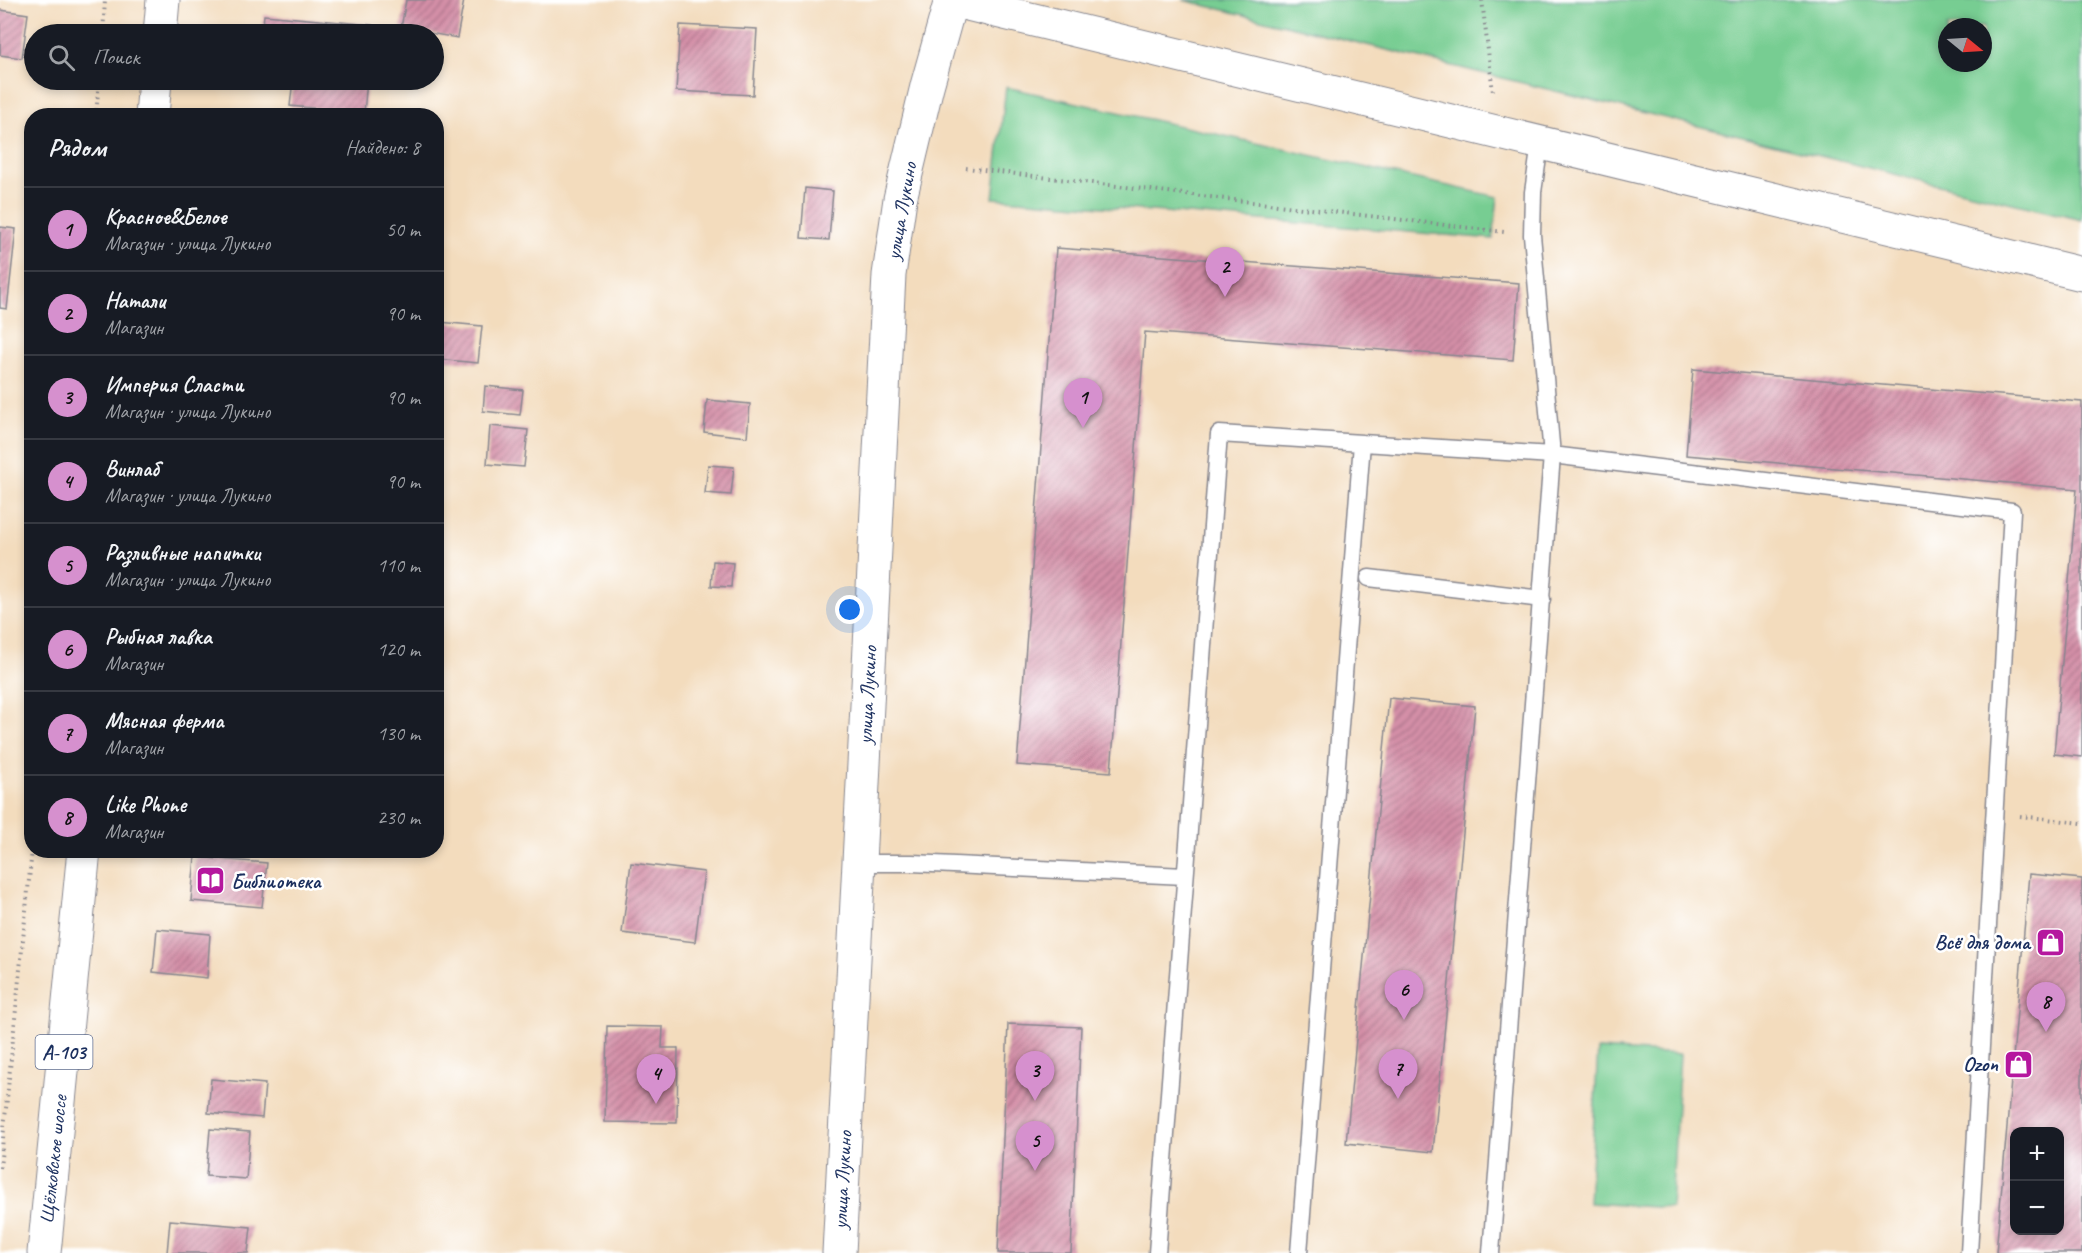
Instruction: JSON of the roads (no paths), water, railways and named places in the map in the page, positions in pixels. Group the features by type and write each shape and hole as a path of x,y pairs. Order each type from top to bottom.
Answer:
{"street":[{"path":"160,24 163,0"},
{"path":"951,0 2082,274"},
{"name":"улица Лукино","path":"838,1253 889,275 900,199 927,86 951,0"},
{"path":"153,108 154,90"},
{"name":"Щёлковское шоссе","path":"44,1253 83,858"}],"lane":[{"path":"1491,1253 1552,455 1532,235 1533,192 1540,144"},
{"path":"1156,1253 1219,434 1552,455 2012,511 1969,1253"},
{"path":"1299,1253 1362,443"},
{"path":"1369,578 1542,599"},
{"path":"859,863 912,863 1185,876"}],"place":[{"name":"Натали","path":"1225,297"},
{"name":"Красное&Белое","path":"1083,428"},
{"name":"Библиотека","path":"210,881"},
{"name":"Всё для дома","path":"2051,942"},
{"name":"Рыбная лавка","path":"1404,1020"},
{"name":"Like Phone","path":"2046,1032"},
{"name":"Ozon","path":"2019,1064"},
{"name":"Мясная ферма","path":"1398,1099"},
{"name":"Империя Сласти","path":"1035,1101"},
{"name":"Винлаб","path":"656,1104"},
{"name":"Разливные напитки","path":"1035,1171"}]}
